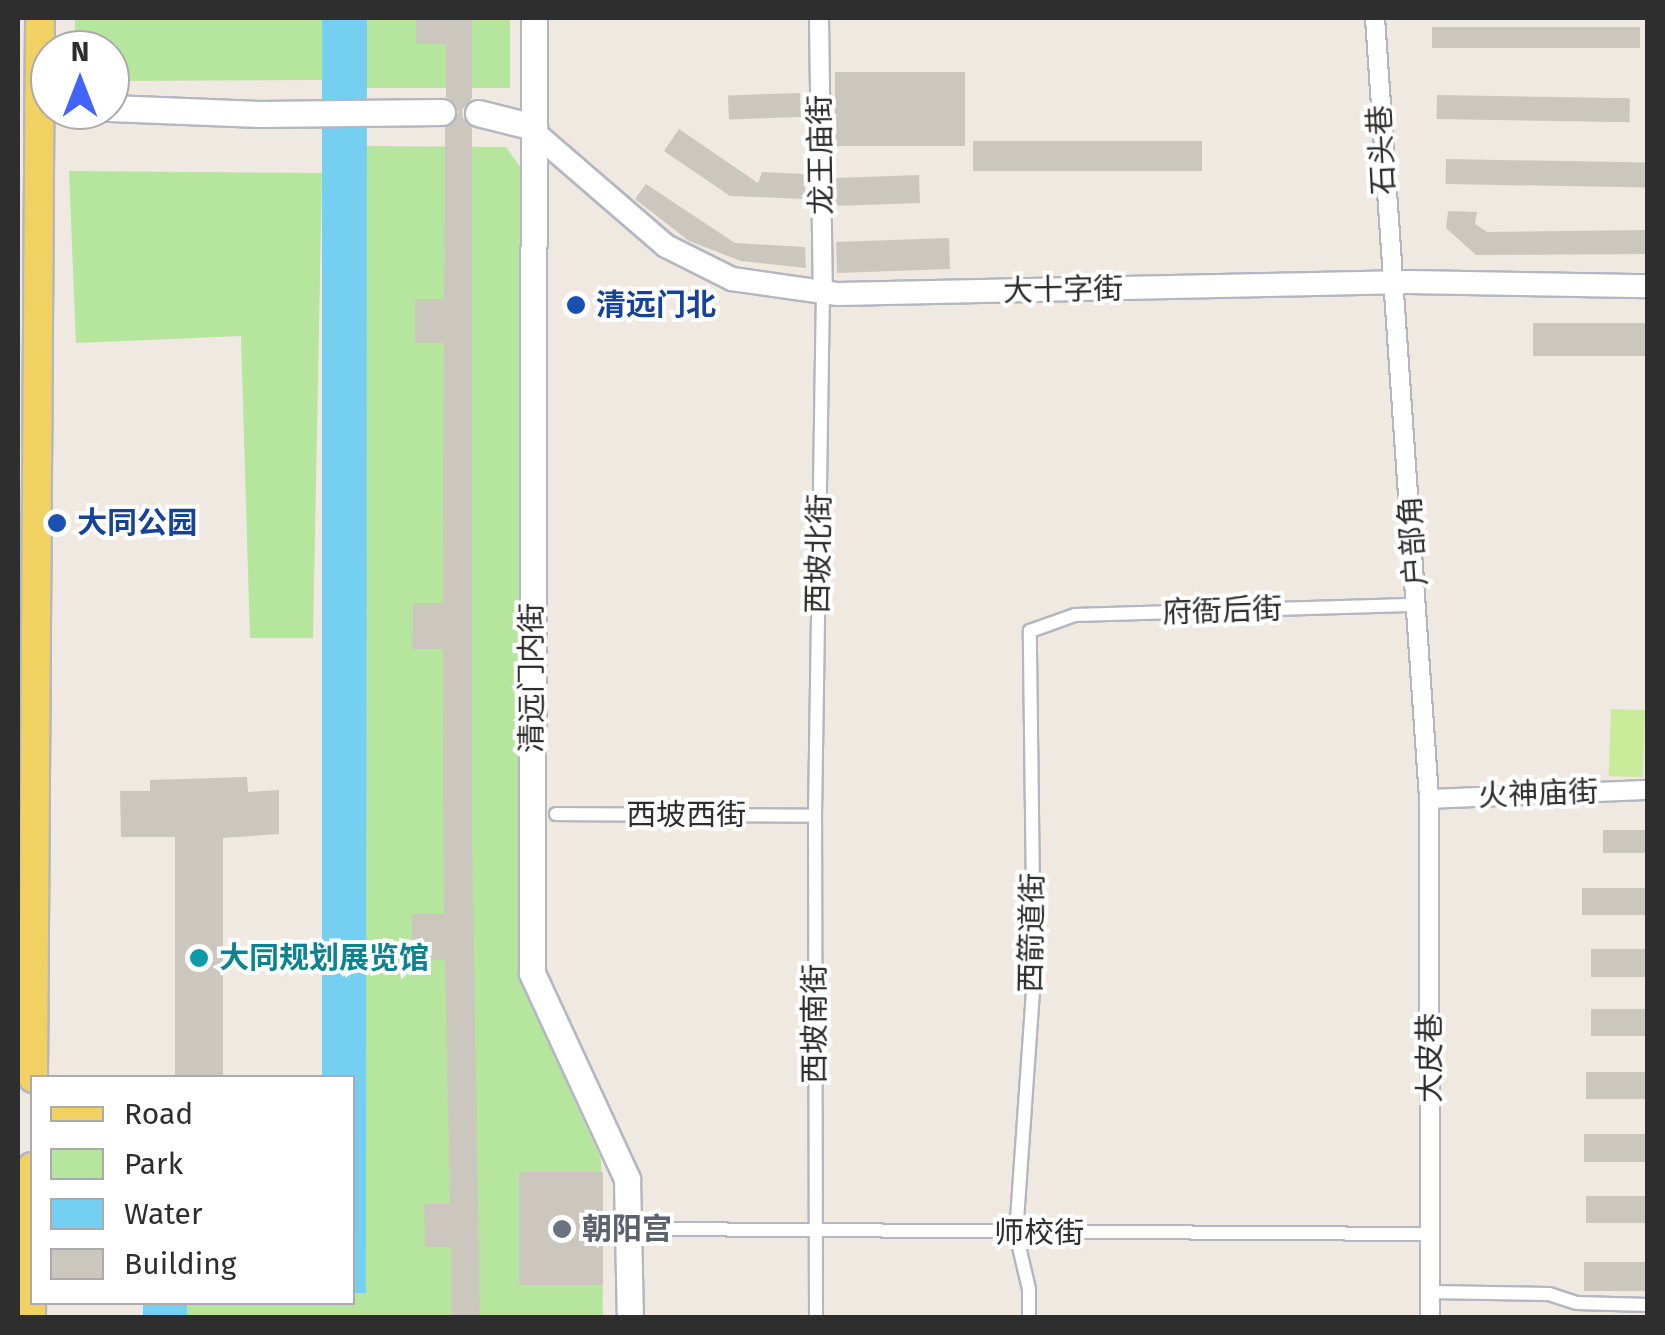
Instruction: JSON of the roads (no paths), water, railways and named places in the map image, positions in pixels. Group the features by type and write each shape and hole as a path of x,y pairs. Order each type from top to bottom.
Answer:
{"main road":[{"name":"清远门内街","path":"534,18 532,974 627,1179 630,1318"},
{"path":"130,109 258,114 434,113"},
{"path":"478,113 534,127"},
{"path":"33,1075 36,130"}],"street":[{"name":"龙王庙街","path":"819,18 823,292"},
{"name":"石头巷","path":"1375,18 1386,228 1396,282"},
{"name":"大十字街","path":"534,127 535,134 666,246 732,279 823,292 1396,282 1648,286"},
{"name":"户部角","path":"1396,282 1430,799"},
{"name":"西坡北街","path":"815,816 823,292"},
{"name":"府衙后街","path":"1030,631 1074,615 1417,605"},
{"name":"西箭道街","path":"1029,1318 1029,1288 1016,1234 1034,977 1030,631"},
{"name":"火神庙街","path":"1430,799 1648,790"},
{"name":"大皮巷","path":"1430,799 1430,1318"},
{"name":"西坡西街","path":"556,814 815,816"},
{"name":"西坡南街","path":"815,816 816,1318"},
{"name":"师校街","path":"648,1229 1430,1234"},
{"path":"1430,1292 1549,1294 1577,1310 1648,1305"}],"water":[{"path":"322,18 367,18 366,1293 355,1293 355,1075 322,1075"},
{"path":"143,1305 187,1305 187,1317 143,1317"}],"place":[{"name":"清远门北","path":"576,305"},
{"name":"大同公园","path":"57,523"},
{"name":"大同规划展览馆","path":"199,958"},
{"name":"朝阳宫","path":"562,1229"}]}
